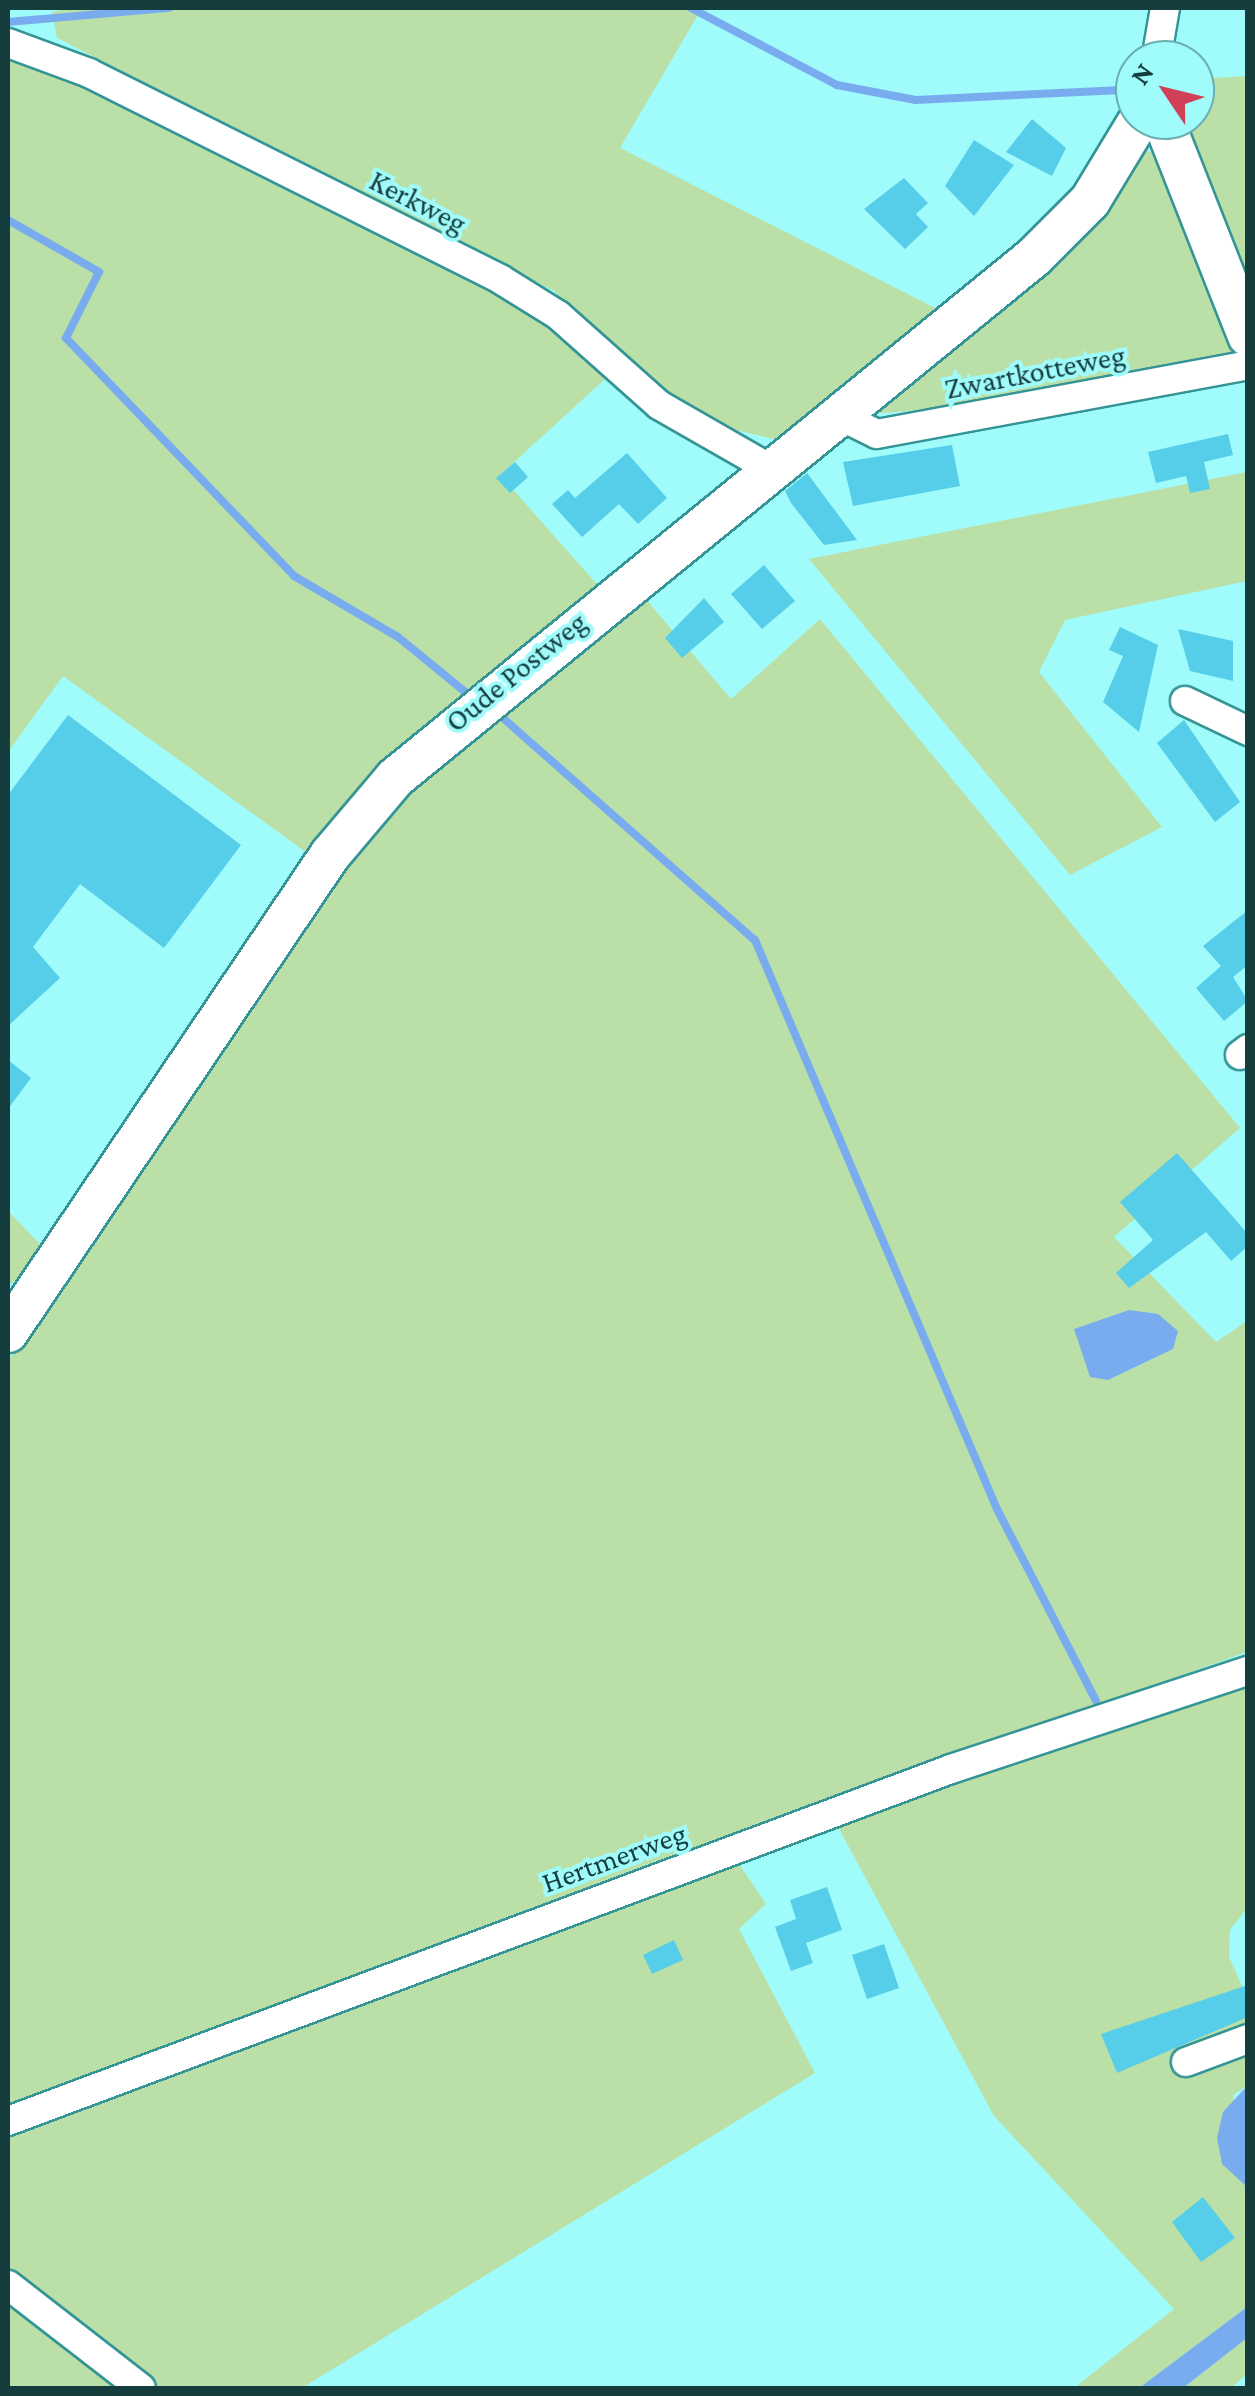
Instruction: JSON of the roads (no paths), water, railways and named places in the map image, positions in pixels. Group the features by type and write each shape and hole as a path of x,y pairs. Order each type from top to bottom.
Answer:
{"street":[{"path":"1159,40 1165,8"},
{"name":"Kerkweg","path":"8,43 89,73 500,280 558,315 658,405 769,468"},
{"name":"Oude Postweg","path":"8,1332 330,855 395,778 769,468 1034,257 1090,200 1126,140"},
{"path":"1171,140 1248,336"},
{"name":"Zwartkotteweg","path":"838,416 877,434 1248,365"},
{"path":"1185,701 1248,731"},
{"name":"Hertmerweg","path":"8,2120 951,1769 1248,1671"},
{"path":"1186,2062 1248,2039"},
{"path":"8,2285 141,2388"}],"water":[{"path":"1129,1310 1158,1314 1178,1331 1173,1349 1108,1380 1090,1377 1074,1329"},
{"path":"1247,2086 1247,2187 1222,2164 1217,2138 1223,2112"},
{"path":"1247,2307 1247,2338 1183,2388 1139,2388"}],"waterway":[{"path":"8,22 169,8"},
{"path":"691,8 837,85 916,100 1115,90"},
{"path":"8,220 99,272 66,338 294,576 398,637 470,696"},
{"path":"504,719 755,940 997,1509 1096,1701"}]}
